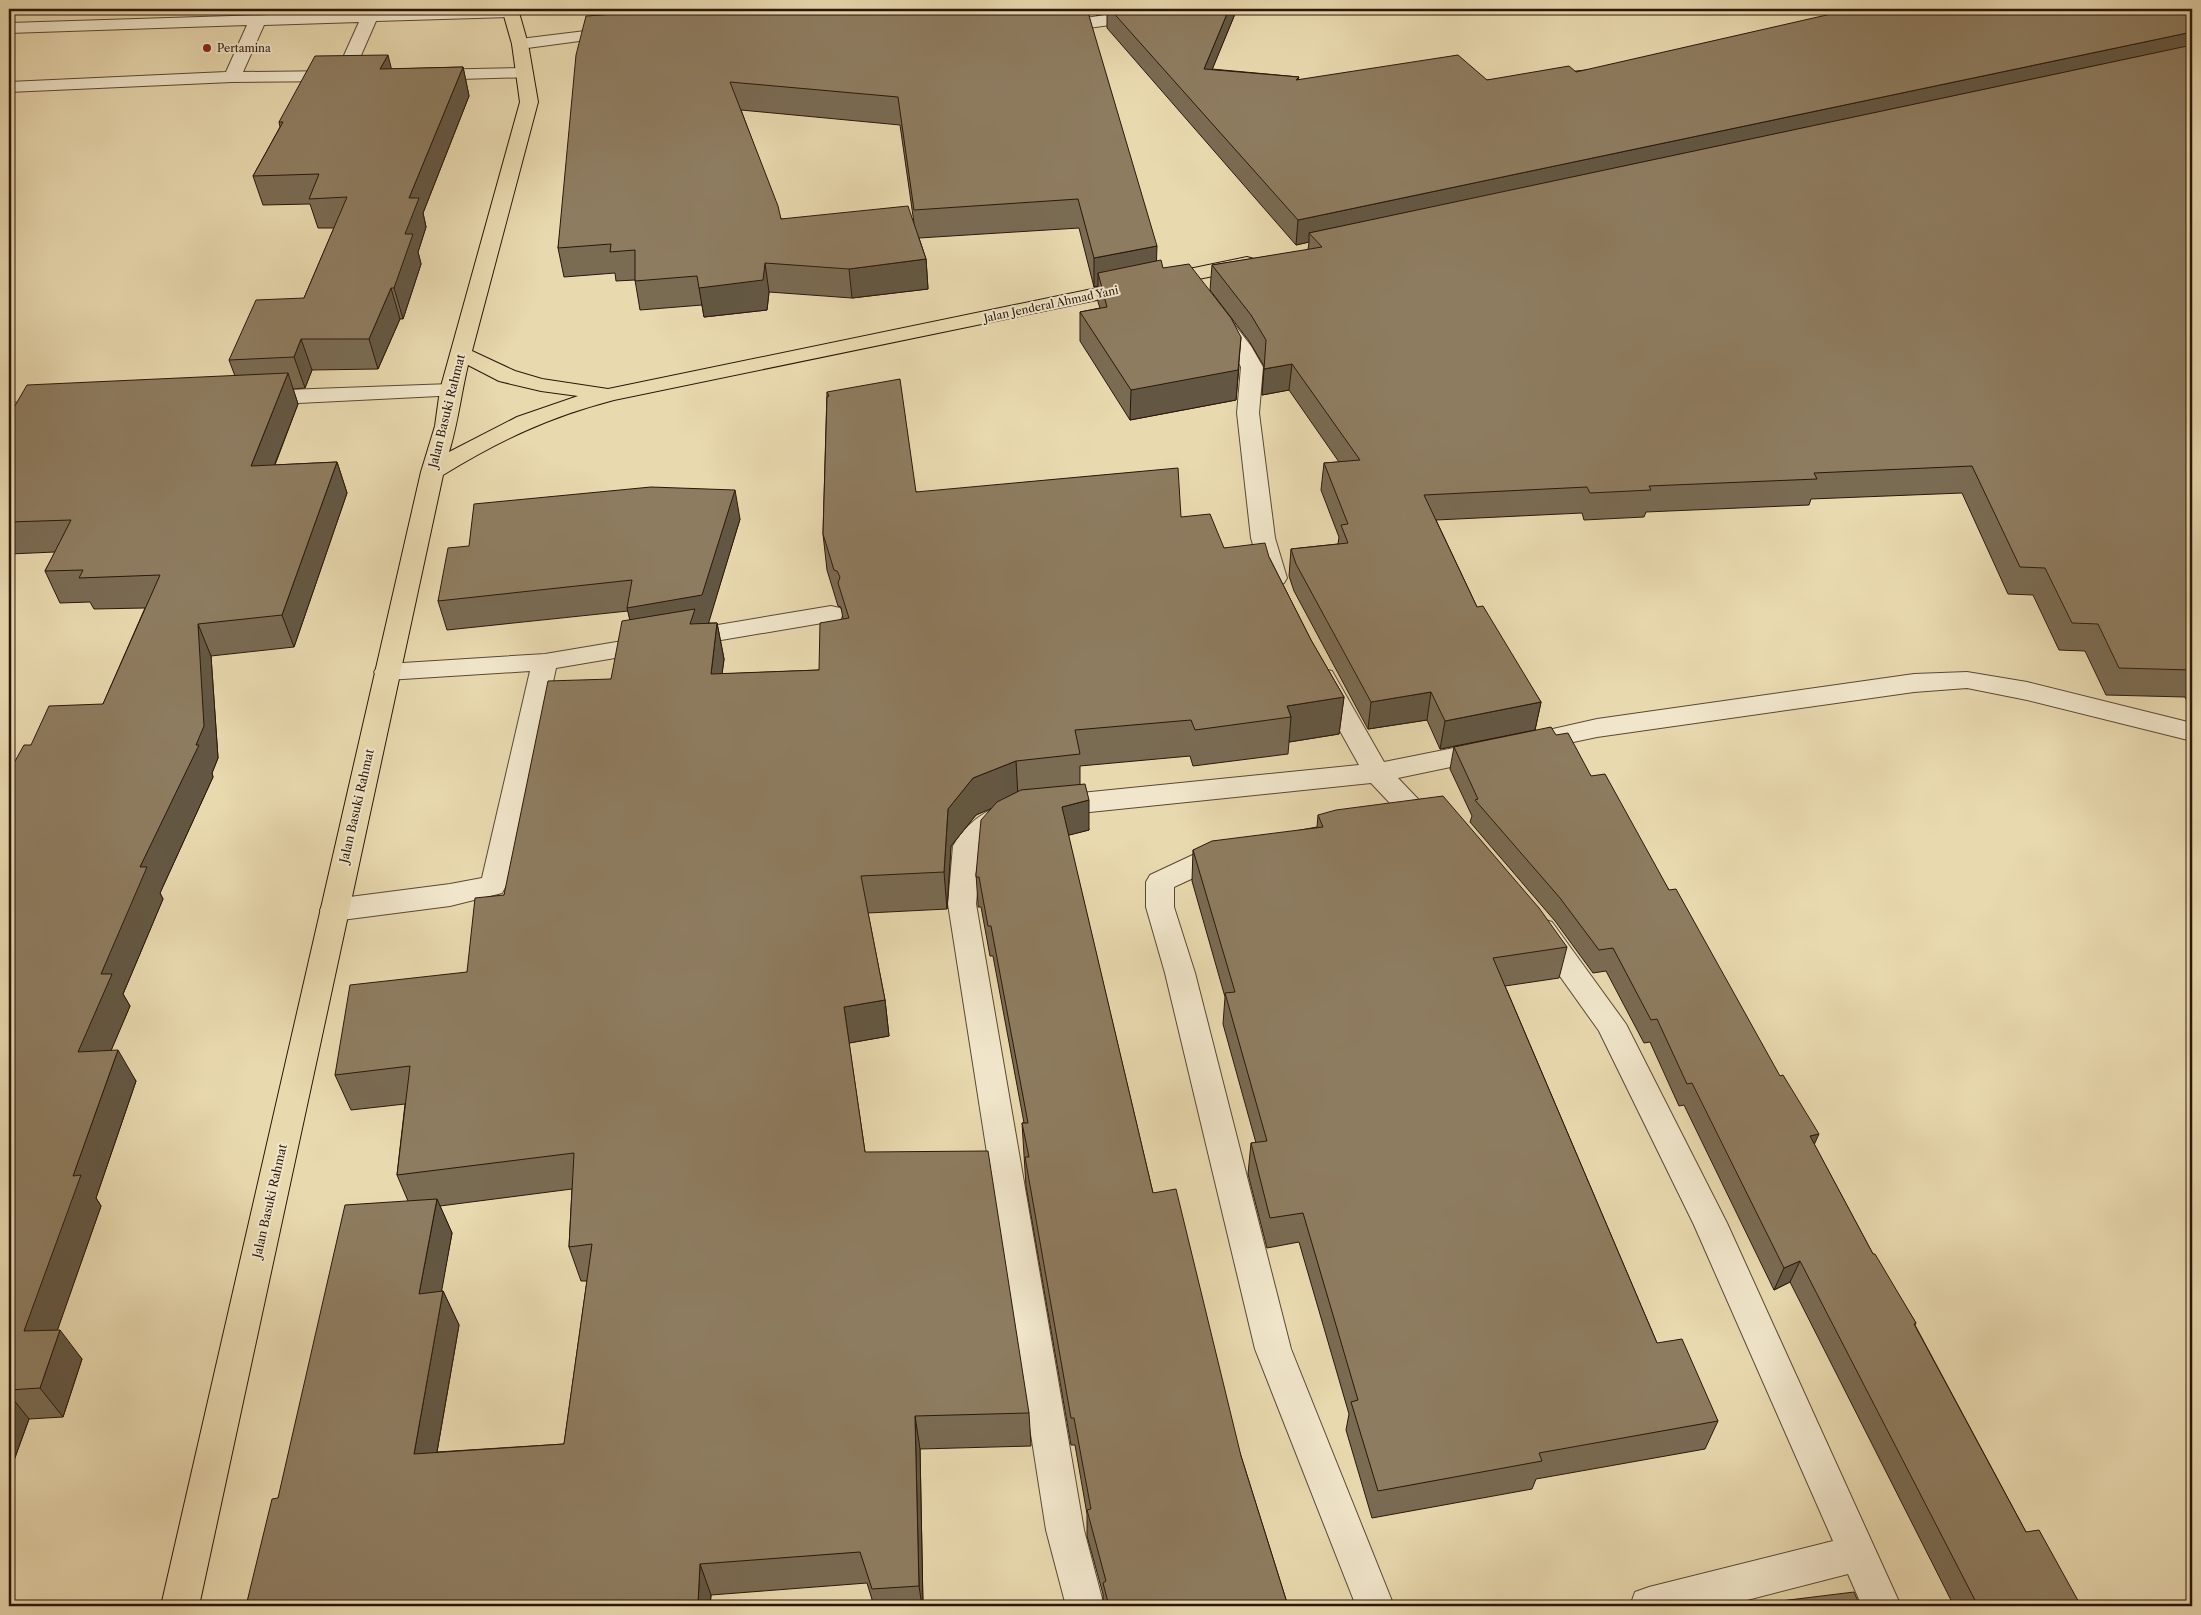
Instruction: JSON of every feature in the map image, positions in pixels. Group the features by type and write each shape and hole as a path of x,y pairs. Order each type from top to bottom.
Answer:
{"highway":[{"name":"Jalan Basuki Rahmat","path":"180,1606 432,472 446,426 451,390 529,102 520,44 510,10"},
{"name":"Jalan Jenderal Ahmad Yani","path":"432,472 514,426 559,409 612,394 1265,259"},
{"name":"Jalan Jenderal Ahmad Yani","path":"462,354 507,376 540,386 612,394"}],"street":[{"path":"1041,29 1124,18 1165,9"},
{"path":"9,28 118,26 510,10"},
{"path":"343,76 370,16"},
{"path":"232,76 258,19"},
{"path":"520,44 634,32"},
{"path":"407,76 524,73"},
{"path":"9,87 232,76 361,76"},
{"path":"1187,276 1241,346 1252,367 1248,413 1263,538 1284,600"},
{"path":"238,399 451,390"},
{"path":"9,410 66,407"},
{"path":"387,672 545,662 831,614"},
{"path":"1310,650 1377,773 1413,810"},
{"path":"334,910 450,895 492,886 498,876 545,662"},
{"path":"1085,1606 1065,1530 962,904 967,846 987,823 1018,809 1377,773 1597,728 1914,683 1967,680 2027,691 2192,732"},
{"path":"1376,819 1413,810 1428,809 1445,814 1458,829"},
{"path":"1254,849 1207,860 1160,882 1160,907 1180,973 1273,1349 1375,1606"},
{"path":"1524,909 1543,930 1610,1024 1710,1223 1882,1606"},
{"path":"1649,1606 1859,1553"}],"building":[{"path":"694,9 984,13 1087,9 1157,246 1094,258 1078,199 914,210 898,97 730,82 778,206 781,219 908,206 926,259 849,269 765,263 763,280 699,288 697,276 635,281 635,250 610,252 611,244 558,248 576,55 586,16"},
{"path":"1110,9 1229,9 1204,69 1299,77 1296,80 1458,55 1487,80 1569,66 1576,72 1853,9 2192,9 2192,32 1298,220"},
{"path":"2192,45 2192,670 2119,668 2098,624 2072,623 2045,568 2020,567 1972,466 1814,473 1817,479 1649,486 1651,490 1590,493 1587,487 1424,495 1477,607 1483,606 1541,702 1445,721 1431,692 1371,702 1296,564 1291,549 1348,543 1341,525 1348,524 1324,463 1360,460 1292,364 1264,369 1266,340 1251,315 1212,265 1322,247 1309,233"},
{"path":"388,55 380,69 463,67 409,198 419,198 405,234 413,234 394,288 391,288 369,339 301,339 294,357 229,360 256,300 304,298 347,197 309,199 319,174 253,176 283,122 279,122 315,56"},
{"path":"1161,260 1163,268 1189,264 1231,318 1241,337 1238,370 1131,390 1080,312 1107,307 1098,273"},
{"path":"288,373 251,466 337,462 282,615 198,624 204,726 196,745 199,745 140,867 147,867 101,974 112,974 78,1052 118,1050 73,1176 81,1175 24,1331 60,1330 40,1388 9,1390 9,772 24,745 31,745 49,706 103,704 160,575 79,578 83,570 45,571 71,520 9,522 9,416 27,385"},
{"path":"900,379 916,492 1178,468 1181,517 1210,514 1224,548 1265,543 1269,557 1311,640 1344,697 1287,706 1291,717 1195,730 1191,720 1075,730 1080,754 1016,761 973,778 948,809 944,872 861,876 885,1000 844,1007 865,1152 988,1151 1029,1413 915,1416 919,1586 872,1589 860,1552 700,1564 698,1604 665,1606 246,1606 272,1499 278,1498 345,1205 437,1199 419,1294 443,1291 414,1454 564,1444 592,1244 569,1247 574,1153 397,1175 410,1066 335,1075 350,985 467,972 475,898 504,895 548,681 611,679 622,621 695,609 690,624 717,623 711,674 819,670 820,623 849,618 838,583 840,577 837,571 834,570 823,534 827,397 829,396 827,392"},
{"path":"651,487 735,490 702,595 627,608 632,580 438,601 448,548 469,546 474,504"},
{"path":"1551,727 1556,735 1568,733 1591,776 1605,774 1669,890 1676,889 1780,1076 1783,1075 1819,1134 1810,1136 1873,1254 1875,1254 1916,1323 1914,1324 2026,1532 2039,1530 2081,1606 1978,1606 1800,1261 1784,1268 1692,1083 1687,1084 1657,1019 1651,1020 1613,948 1599,950 1560,898 1475,800 1478,799 1454,747"},
{"path":"1085,784 1089,800 1062,807 1153,1193 1176,1189 1241,1456 1288,1606 1109,1606 1103,1583 1106,1581 1087,1510 1091,1509 1074,1418 1071,1418 1025,1157 1029,1157 1022,1123 1028,1123 991,926 988,926 979,877 976,877 981,820 997,802 1021,790"},
{"path":"1443,796 1539,908 1567,947 1493,958 1657,1343 1682,1339 1718,1421 1539,1453 1542,1461 1378,1491 1351,1402 1358,1400 1303,1213 1270,1218 1251,1143 1267,1141 1225,993 1235,992 1193,850 1212,841 1323,827 1318,815 1336,810"},
{"path":"1854,1592 1860,1606 1740,1606"}],"place":[{"name":"Pertamina","path":"207,48"}]}
